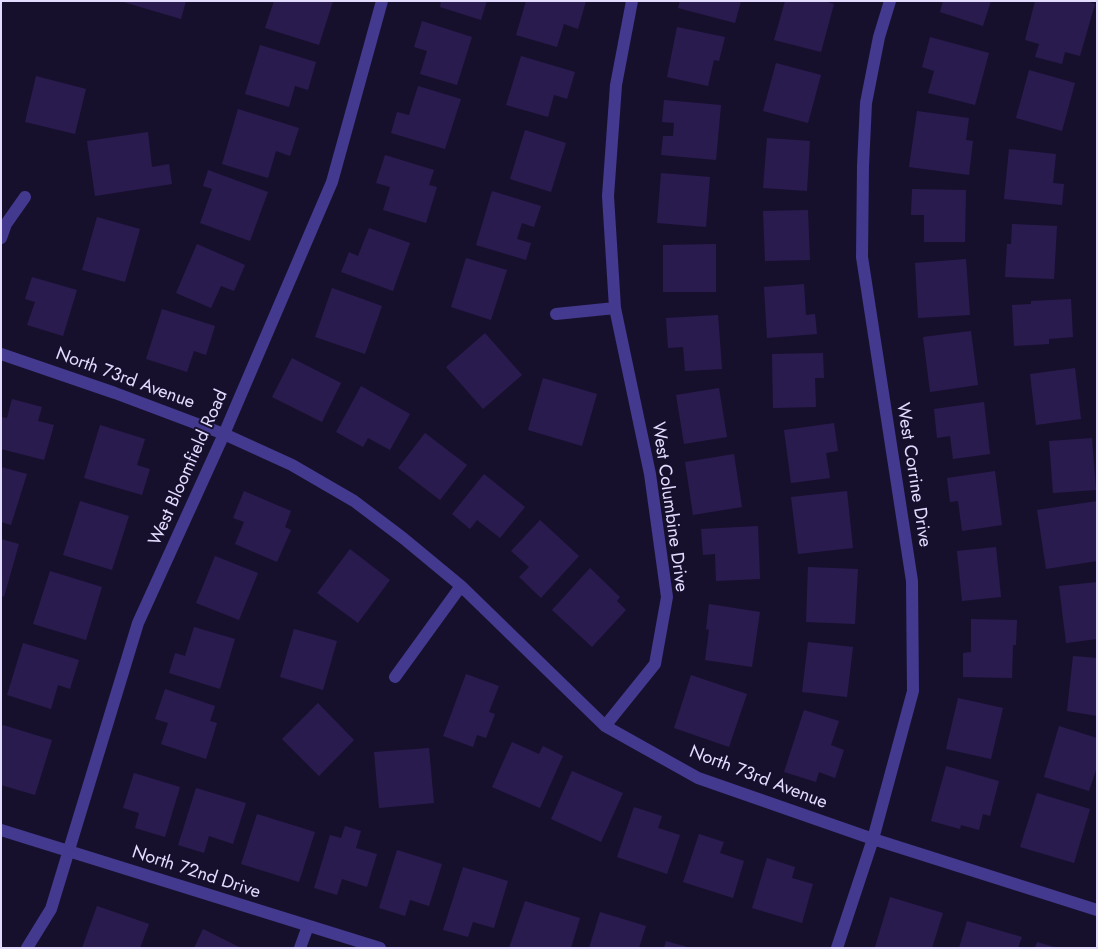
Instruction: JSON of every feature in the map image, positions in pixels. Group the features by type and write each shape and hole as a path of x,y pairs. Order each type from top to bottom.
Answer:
{"street":[{"name":"West Bloomfield Road","path":"27,948 51,909 138,623 224,434 332,182 382,1"},
{"name":"West Columbine Drive","path":"605,726 655,664 667,597 650,474 615,308 608,196 616,85 632,1"},
{"name":"West Corrine Drive","path":"837,948 873,839 913,691 912,581 862,257 866,103 879,36 890,1"},
{"path":"1,238 6,224 25,197"},
{"path":"556,314 615,308"},
{"name":"North 73rd Avenue","path":"1,354 115,393 224,434 292,465 354,501 461,586 605,726 698,778 873,839 1097,910"},
{"path":"395,677 461,586"},
{"name":"North 72nd Drive","path":"1,830 380,948"},
{"path":"300,948 308,926"}],"building":[{"path":"120,1 186,1 181,19"},
{"path":"274,1 333,1 319,45 265,28"},
{"path":"441,1 487,1 481,20 440,7"},
{"path":"526,1 586,1 578,29 564,24 557,47 516,35"},
{"path":"680,1 741,1 735,23 678,8"},
{"path":"785,1 824,1 834,4 821,52 774,40"},
{"path":"943,1 991,1 983,26 940,12"},
{"path":"1035,1 1086,1 1095,4 1080,56 1065,52 1062,64 1035,57 1039,44 1025,40"},
{"path":"422,21 472,37 457,85 420,74 427,51 414,47"},
{"path":"677,27 725,37 719,61 714,60 708,86 667,77"},
{"path":"930,37 989,53 975,105 928,93 934,71 922,67"},
{"path":"260,45 316,62 308,90 295,86 289,107 245,94"},
{"path":"521,56 575,72 567,99 554,95 548,117 506,105"},
{"path":"776,63 821,75 808,123 763,111"},
{"path":"1029,70 1075,83 1062,131 1016,118"},
{"path":"36,76 86,89 75,134 25,122"},
{"path":"418,86 461,99 445,149 391,133 397,112 409,115"},
{"path":"664,100 721,105 716,160 661,155 663,136 673,136 674,123 662,122"},
{"path":"238,109 299,128 290,156 276,151 268,178 222,164"},
{"path":"917,111 969,118 966,140 973,141 969,175 909,167"},
{"path":"525,130 566,143 551,192 510,179"},
{"path":"148,132 152,167 169,164 172,184 95,196 87,141"},
{"path":"767,138 810,141 807,191 763,188"},
{"path":"1009,149 1056,154 1053,183 1064,184 1062,205 1004,199"},
{"path":"385,155 434,170 429,185 437,187 426,223 383,210 390,187 376,183"},
{"path":"208,170 268,192 250,241 200,223 212,189 203,186"},
{"path":"661,173 710,177 706,227 657,223"},
{"path":"912,189 966,190 965,242 924,242 924,215 911,215"},
{"path":"492,191 541,206 534,227 522,223 517,239 531,243 526,260 476,245"},
{"path":"808,210 810,260 765,261 763,211"},
{"path":"97,217 140,229 125,282 82,270"},
{"path":"1012,224 1057,226 1054,279 1005,277 1007,244 1011,244"},
{"path":"369,228 410,243 393,291 341,272 349,252 358,256"},
{"path":"197,244 245,265 234,291 221,286 211,308 176,293"},
{"path":"716,244 716,292 663,292 663,245"},
{"path":"466,258 507,270 491,320 451,307"},
{"path":"966,259 970,315 918,318 915,263"},
{"path":"32,277 77,290 63,336 27,325 35,302 25,299"},
{"path":"804,284 806,315 815,314 817,334 767,338 764,287"},
{"path":"332,288 382,306 365,354 315,337"},
{"path":"1071,299 1073,337 1049,339 1049,344 1014,346 1012,305 1031,304 1031,301"},
{"path":"162,309 215,326 206,355 194,351 187,372 146,359"},
{"path":"718,315 722,369 685,371 683,347 668,348 666,318"},
{"path":"971,331 978,385 930,392 923,337"},
{"path":"485,333 522,375 483,409 446,367"},
{"path":"823,353 824,378 815,378 816,407 773,408 772,354"},
{"path":"292,358 341,383 322,422 272,397"},
{"path":"1075,368 1081,419 1036,425 1030,374"},
{"path":"543,378 597,394 582,446 528,430"},
{"path":"361,386 410,414 390,450 368,438 363,447 336,432"},
{"path":"719,388 727,437 684,444 676,395"},
{"path":"12,399 42,407 38,421 54,425 44,460 1,449 1,417 7,418"},
{"path":"984,402 990,454 953,459 950,436 937,438 934,409"},
{"path":"834,423 838,451 826,453 830,478 791,483 784,430"},
{"path":"100,425 145,439 137,465 150,469 142,495 84,478"},
{"path":"425,433 467,465 440,500 398,468"},
{"path":"1092,438 1096,490 1053,493 1049,441"},
{"path":"734,454 742,507 693,515 685,462"},
{"path":"1,467 27,474 11,525 1,522"},
{"path":"995,471 1002,525 962,531 958,501 950,502 947,478"},
{"path":"484,474 525,507 500,538 477,520 470,529 452,514"},
{"path":"244,491 291,511 285,527 291,530 277,562 235,544 244,522 233,518"},
{"path":"847,491 853,548 798,554 791,497"},
{"path":"80,501 129,516 112,570 63,555"},
{"path":"1097,501 1097,561 1046,569 1037,510"},
{"path":"540,520 579,556 541,598 519,577 529,567 511,551"},
{"path":"758,526 760,579 716,581 715,554 703,555 701,529"},
{"path":"1,539 19,544 4,597 1,596"},
{"path":"996,547 1001,597 962,601 957,551"},
{"path":"350,549 390,580 358,623 317,593"},
{"path":"215,556 258,573 239,620 196,603"},
{"path":"808,567 858,569 855,624 806,622"},
{"path":"590,568 620,597 617,601 626,610 592,647 552,610"},
{"path":"50,571 102,587 86,640 33,624"},
{"path":"1097,582 1097,639 1066,643 1059,586"},
{"path":"709,604 760,612 752,667 705,660 709,630 706,629"},
{"path":"971,619 1017,620 1016,645 1013,645 1012,678 963,677 963,653 971,652"},
{"path":"194,627 235,639 220,689 169,673 175,653 185,656"},
{"path":"294,629 337,641 323,690 280,677"},
{"path":"808,642 853,647 847,697 802,692"},
{"path":"23,643 79,660 70,689 58,685 51,709 7,695"},
{"path":"1073,656 1097,658 1097,716 1067,711"},
{"path":"466,674 499,686 489,712 495,714 486,738 477,735 473,747 443,736"},
{"path":"691,675 747,694 729,747 674,728"},
{"path":"165,689 215,706 210,721 217,723 206,759 161,744 168,723 155,719"},
{"path":"958,698 1003,708 991,759 946,749"},
{"path":"318,703 354,740 319,776 282,739"},
{"path":"804,710 839,721 831,745 844,750 835,778 819,772 816,782 784,772"},
{"path":"3,725 52,740 35,795 1,785 1,729"},
{"path":"1059,726 1097,738 1097,767 1089,791 1044,777"},
{"path":"512,742 539,754 543,746 563,756 540,808 492,787"},
{"path":"429,748 434,803 379,808 374,752"},
{"path":"946,766 999,781 990,816 983,814 979,830 961,825 960,829 931,821"},
{"path":"572,771 623,793 601,842 551,819"},
{"path":"134,773 180,787 165,837 135,828 139,813 123,808"},
{"path":"196,788 246,803 233,844 209,836 204,853 178,845"},
{"path":"1037,793 1090,809 1074,863 1020,847"},
{"path":"634,807 662,816 658,828 680,835 667,874 617,857"},
{"path":"257,814 315,832 299,882 241,864"},
{"path":"345,826 361,831 356,848 377,854 367,887 342,879 337,895 314,888 330,835 341,838"},
{"path":"699,834 724,842 720,853 744,861 733,898 683,882"},
{"path":"397,850 442,864 429,906 410,900 405,916 379,908"},
{"path":"767,858 795,867 792,878 813,884 802,923 752,908"},
{"path":"463,867 508,881 494,928 473,922 468,937 443,930"},
{"path":"890,897 943,913 932,948 875,947"},
{"path":"525,901 580,918 571,948 509,948"},
{"path":"97,906 149,924 140,948 82,948"},
{"path":"600,912 646,926 639,948 589,948"},
{"path":"967,921 1022,937 1018,948 959,948"},
{"path":"203,929 241,948 194,948"},
{"path":"666,941 687,947 687,948 664,948"},
{"path":"1037,942 1054,947 1054,948 1035,948"}]}
